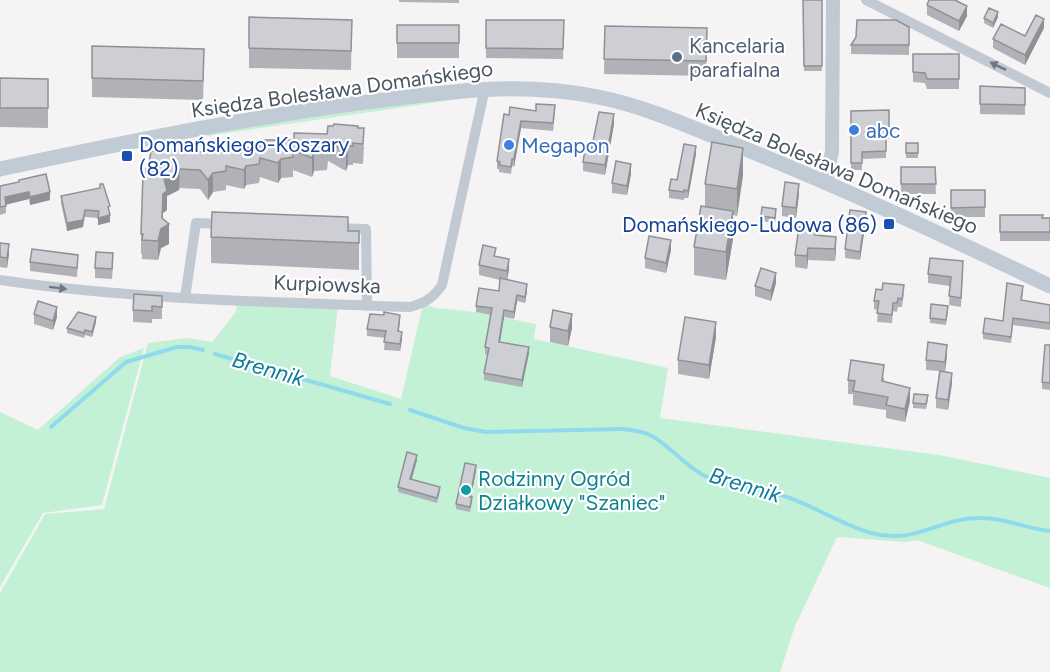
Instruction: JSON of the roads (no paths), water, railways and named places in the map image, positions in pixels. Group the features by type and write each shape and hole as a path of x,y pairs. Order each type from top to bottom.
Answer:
{"main road":[{"name":"Księdza Bolesława Domańskiego","path":"0,168 256,118 485,88 556,90 616,100 826,181 1050,286"}],"street":[{"path":"826,181 832,151 833,0"},
{"path":"866,0 1050,93"},
{"name":"Kurpiowska","path":"0,280 90,292 185,298 367,306 410,307 423,304 434,297 442,285 485,88"},
{"path":"185,298 196,223 242,225"},
{"path":"321,228 366,229 367,306"}],"waterway":[{"name":"Brennik","path":"51,427 126,362 177,347 203,350"},
{"name":"Brennik","path":"215,354 390,404"},
{"name":"Brennik","path":"410,410 464,428 486,432 622,429 641,432 660,441 688,465 712,479 787,497 850,525 886,536 914,534 951,522 978,518 996,519 1050,531"}],"place":[{"name":"Kancelaria parafialna","path":"677,57"},
{"name":"abc","path":"854,130"},
{"name":"Megapon","path":"509,145"},
{"name":"Domańskiego-Koszary (82)","path":"127,156"},
{"name":"Domańskiego-Ludowa (86)","path":"889,224"},
{"name":"Rodzinny Ogród Działkowy \"Szaniec\"","path":"466,490"}]}
